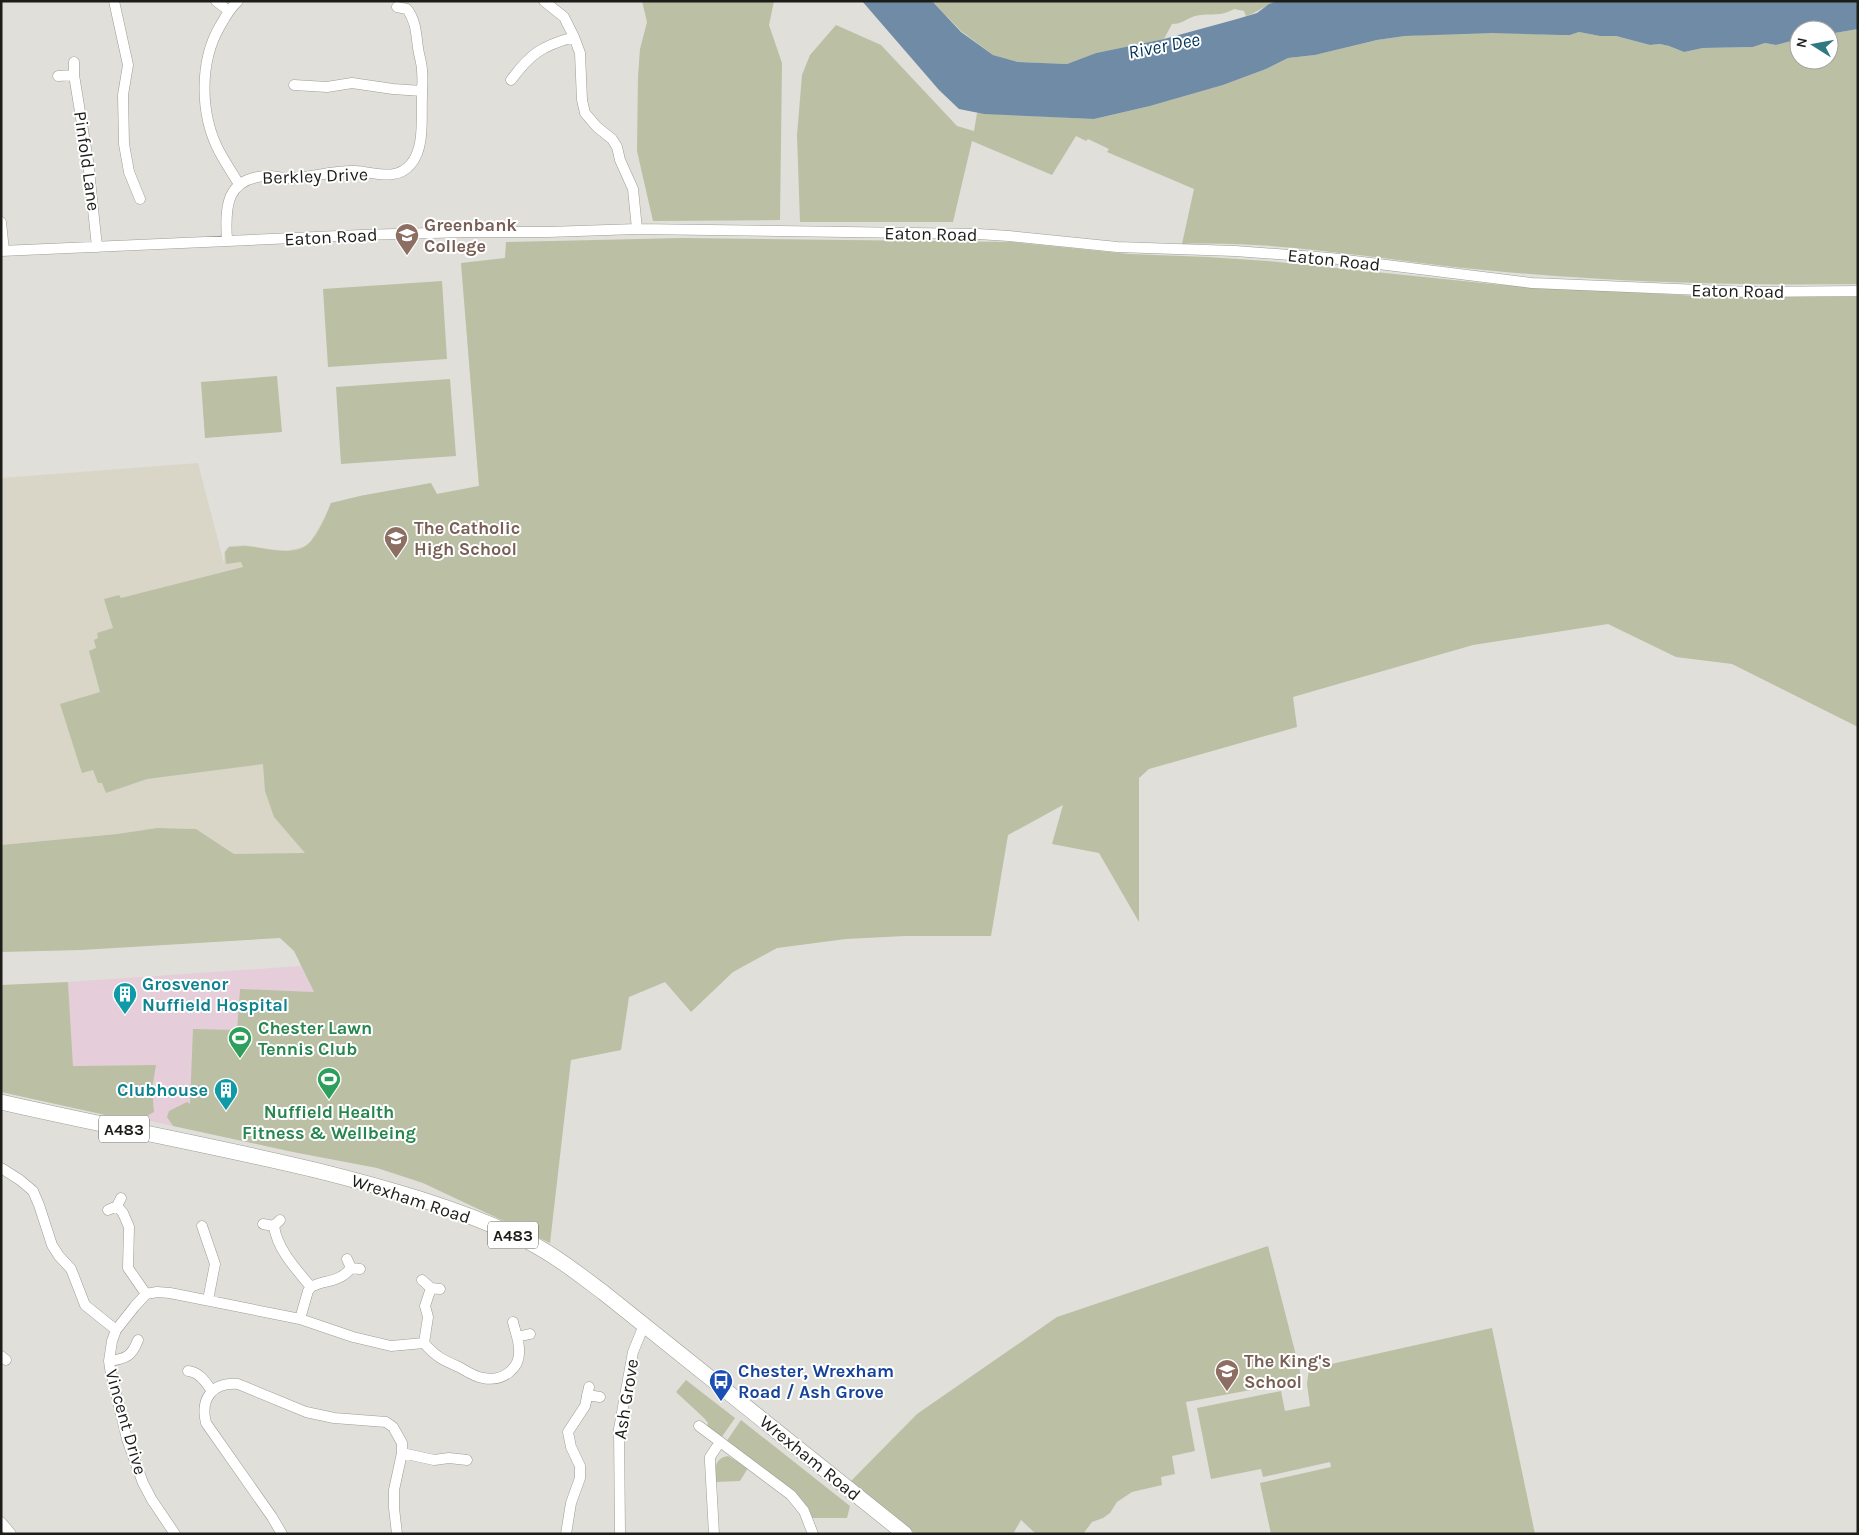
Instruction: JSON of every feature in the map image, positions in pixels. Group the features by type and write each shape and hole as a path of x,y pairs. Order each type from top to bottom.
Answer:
{"highway":[{"name":"Wrexham Road","path":"1,1102 105,1126 156,1134 293,1164 379,1186 507,1232 556,1258 604,1293 905,1534"}],"street":[{"path":"114,1 132,64 123,95 124,144 135,196"},
{"path":"216,1 229,10"},
{"path":"238,1 229,10 210,46 207,60 205,100 212,133 219,150 239,184"},
{"path":"544,1 564,17 574,37 580,54 582,100 586,113 597,127 612,139 617,147 620,160 633,189 638,229"},
{"name":"Berkley Drive","path":"227,241 226,211 233,191 239,184 251,178 267,176 293,178 344,172 397,175 412,162 420,141 422,69 412,17 412,7 397,7"},
{"path":"511,80 521,66 544,47 574,37"},
{"name":"Pinfold Lane","path":"74,62 74,75 89,169 98,247"},
{"path":"58,76 74,75"},
{"path":"301,82 327,87 352,83 422,91"},
{"path":"1,222 3,251"},
{"name":"Eaton Road","path":"3,251 380,234 638,229 1010,236 1117,247 1235,251 1330,258 1532,283 1748,292 1858,291"},
{"path":"1,1168 33,1191 52,1244 59,1256 71,1269 85,1305 116,1330"},
{"path":"115,1205 123,1213 129,1227 128,1268 146,1294 157,1292 170,1293 300,1319 353,1337 391,1346 424,1344"},
{"path":"263,1224 277,1223 276,1235 288,1257 311,1287"},
{"path":"202,1226 215,1264 208,1300"},
{"path":"300,1319 308,1291 311,1287 332,1282 348,1273 353,1266"},
{"path":"422,1280 436,1288 425,1306 428,1317 424,1344"},
{"name":"Vincent Drive","path":"146,1294 116,1330 109,1361 127,1439 143,1483 175,1534"},
{"path":"424,1344 434,1355 444,1361 483,1378 496,1379 504,1377 515,1366 519,1357 520,1348 513,1322"},
{"name":"Ash Grove","path":"620,1534 619,1429 633,1352 644,1325"},
{"path":"517,1337 530,1334"},
{"name":"Vincent Drive","path":"109,1361 118,1360 130,1355 135,1350 138,1340"},
{"path":"188,1371 194,1371 199,1375 212,1391"},
{"path":"282,1534 206,1423 203,1412 205,1401 212,1391 221,1385 229,1383 238,1384 306,1412 334,1418 386,1422 393,1427 402,1443 402,1453 394,1490 397,1534"},
{"path":"566,1534 571,1503 580,1478 580,1466 571,1447 568,1432 585,1406 588,1391 600,1397"},
{"path":"699,1426 792,1494 804,1510 813,1534"},
{"path":"714,1534 710,1457 720,1442"},
{"path":"402,1453 434,1460 449,1458 469,1459"},
{"path":"1,1522 11,1534"}],"shaded area":[{"name":"The Catholic High School","path":"461,263 552,479 305,854 234,854 196,829 157,828 117,834 1,845 1,478 198,463 224,563 224,552 229,546 244,545 286,551 305,546 311,541 331,503 431,483 437,494 479,486"},
{"path":"301,966 314,992 240,990 237,1030 190,1105 167,1117 173,1126 141,1119 154,1111 152,1089 155,1065 73,1066 68,982"}],"green space":[{"path":"642,1 774,1 769,25 782,63 780,220 653,221 637,151 640,49 647,22"},
{"path":"932,1 1277,1 1246,16 1244,11 1234,9 1219,14 1195,16 1172,24 1164,39 1096,53 1067,64 1018,62 993,55 961,31"},
{"path":"836,25 881,45 957,126 974,131 977,113 1094,119 1150,106 1223,85 1266,69 1288,58 1315,55 1377,40 1405,36 1465,33 1570,35 1579,32 1600,36 1616,36 1650,45 1660,44 1684,52 1703,48 1753,47 1765,43 1776,45 1789,42 1789,70 1839,70 1839,32 1858,29 1858,284 1722,284 1585,278 1456,267 1300,248 1261,245 1182,244 1194,189 1107,152 1109,149 1088,139 1086,141 1076,136 1052,175 972,141 953,222 800,222 797,135 802,75 810,55"},
{"path":"683,238 1012,242 1129,254 1268,261 1502,285 1698,296 1858,297 1858,727 1732,664 1676,657 1608,624 1473,645 1293,697 1297,727 1149,769 1139,778 1139,922 1099,853 1052,844 1063,805 1008,835 991,936 905,936 846,939 777,948 733,972 691,1012 665,982 629,997 621,1050 571,1060 550,1243 423,1183 377,1168 173,1126 167,1117 169,1111 187,1102 190,1104 193,1029 237,1030 240,989 314,992 294,951 280,938 81,950 1,952 1,845 117,834 157,828 196,829 234,854 305,853 274,817 265,791 263,764 147,779 106,793 102,783 98,783 93,770 82,773 60,704 100,692 89,651 96,648 94,640 98,638 97,633 113,628 104,599 119,595 121,598 243,567 241,562 226,564 225,552 229,547 245,546 280,551 297,550 311,541 325,518 331,503 431,483 437,494 479,486 461,263 505,258 506,242"},
{"path":"442,281 447,359 328,367 323,289"},
{"path":"277,376 282,432 205,438 201,382"},
{"path":"450,379 456,456 341,464 336,387"},
{"path":"68,982 73,1066 156,1065 152,1089 154,1112 141,1119 119,1118 1,1092 1,985"},
{"path":"1268,1246 1300,1371 1299,1381 1186,1402 1195,1451 1172,1456 1175,1474 1161,1477 1162,1485 1132,1492 1117,1502 1110,1513 1092,1522 1083,1534 1036,1534 1021,1520 1013,1534 916,1534 851,1481 917,1414 1057,1317"},
{"path":"1492,1328 1535,1534 1271,1534 1260,1483 1331,1467 1330,1462 1263,1477 1261,1469 1211,1479 1197,1408 1281,1391 1285,1411 1310,1406 1307,1384 1309,1369"},
{"path":"686,1380 735,1418 721,1438 707,1427 708,1423 704,1418 676,1392"},
{"path":"741,1420 850,1506 847,1518 812,1518 804,1506 726,1442"},
{"path":"728,1456 748,1468 740,1481 715,1482 716,1465 720,1459"}],"water":[{"name":"River Dee","path":"862,1 932,1 961,32 993,55 1018,62 1067,64 1096,53 1164,39 1257,13 1269,4 1277,1 1858,1 1858,29 1839,32 1839,20 1789,20 1789,42 1776,45 1765,43 1753,47 1703,48 1684,52 1660,44 1650,45 1616,36 1600,36 1579,32 1570,35 1492,33 1405,36 1377,40 1315,55 1288,58 1266,69 1223,85 1150,106 1094,119 984,114 959,109 939,90"}],"place":[{"name":"Greenbank College","path":"407,256"},
{"name":"The Catholic High School","path":"396,559"},
{"name":"Grosvenor Nuffield Hospital","path":"125,1015"},
{"name":"Chester Lawn Tennis Club","path":"240,1059"},
{"name":"Nuffield Health Fitness & Wellbeing","path":"329,1100"},
{"name":"Clubhouse","path":"226,1111"},
{"name":"The King's School","path":"1227,1392"},
{"name":"Chester, Wrexham Road / Ash Grove","path":"721,1402"}]}
